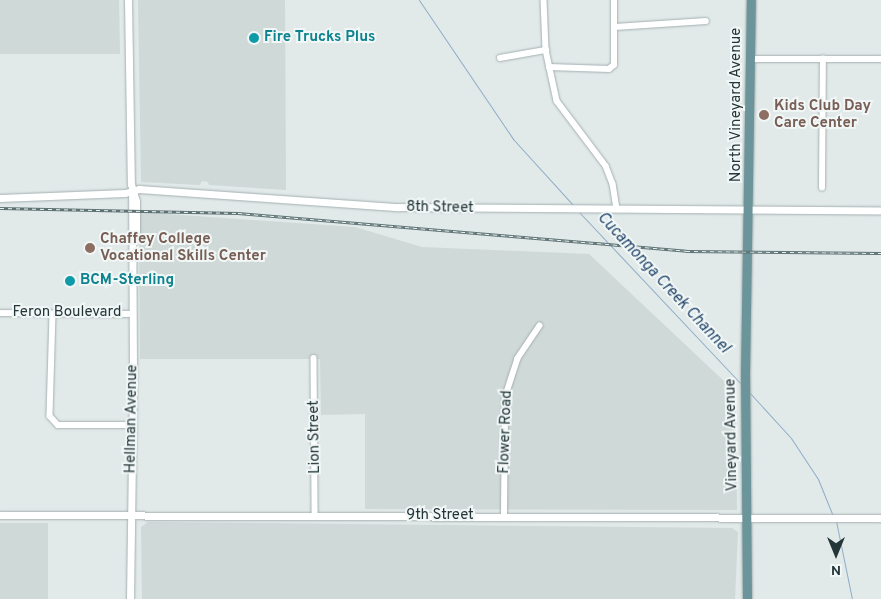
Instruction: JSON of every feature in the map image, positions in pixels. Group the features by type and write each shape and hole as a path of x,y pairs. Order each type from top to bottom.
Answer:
{"main road":[{"name":"North Vineyard Avenue","path":"750,210 751,0"},
{"name":"Vineyard Avenue","path":"747,599 745,374 750,210"}],"street":[{"name":"Hellman Avenue","path":"128,0 132,190 136,201 136,234 133,238 130,599"},
{"path":"544,0 546,50 557,101 563,112 606,166 614,184 617,209"},
{"path":"549,67 609,69 614,65 614,0"},
{"path":"615,27 706,21"},
{"path":"500,58 546,50"},
{"path":"822,188 823,59"},
{"path":"751,60 881,59"},
{"name":"8th Street","path":"0,198 132,190 176,191 398,207 881,210"},
{"name":"Feron Boulevard","path":"0,313 133,314"},
{"path":"52,314 50,416 55,423 132,425"},
{"name":"Flower Road","path":"504,516 504,397 517,360 539,326"},
{"name":"Lion Street","path":"314,358 315,515"},
{"name":"9th Street","path":"0,515 881,518"}],"shaded area":[{"path":"0,0 119,0 120,54 0,54"},
{"path":"138,0 285,0 286,190 209,185 208,182 202,181 200,185 141,182"},
{"path":"139,212 355,227 422,247 589,254 725,382 725,408 736,408 737,510 365,509 365,414 321,415 320,359 140,359"},
{"path":"148,522 732,528 738,532 735,599 142,599 141,527"},
{"path":"0,523 48,523 48,599 0,599"}],"waterway":[{"name":"Cucamonga Creek Channel","path":"419,0 513,139 573,205"},
{"name":"Cucamonga Creek Channel","path":"579,212 741,384"},
{"name":"Cucamonga Creek Channel","path":"749,392 791,438 818,479 833,516"},
{"name":"Cucamonga Creek Channel","path":"836,521 852,599"}],"railway":[{"path":"0,208 238,213 686,251 881,253"}],"place":[{"name":"Fire Trucks Plus","path":"254,38"},
{"name":"Kids Club Day Care Center","path":"764,115"},
{"name":"Chaffey College Vocational Skills Center","path":"90,248"},
{"name":"BCM-Sterling","path":"70,281"}]}
